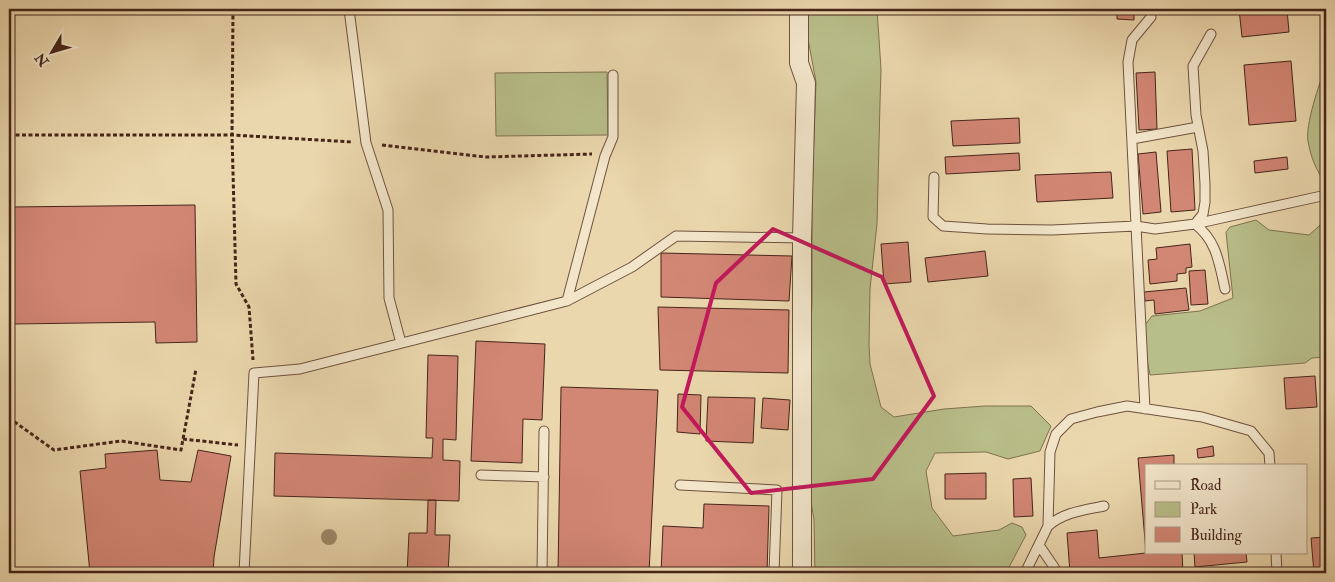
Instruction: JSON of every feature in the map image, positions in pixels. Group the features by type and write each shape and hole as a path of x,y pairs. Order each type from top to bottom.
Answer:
{"street":[{"path":"799,9 799,62 806,83 802,238 802,573"}],"lane":[{"path":"349,9 366,143 388,210 389,298 401,343"},
{"path":"1145,409 1128,62 1132,40 1151,17"},
{"path":"1195,224 1202,214 1205,202 1203,151 1196,115 1192,66 1212,34"},
{"path":"567,301 605,156 613,137 614,75"},
{"path":"1132,139 1198,127"},
{"path":"934,177 932,217 943,226 987,229 1052,230 1136,226 1155,229 1195,224 1326,195"},
{"path":"1195,224 1205,232 1214,246 1225,289"},
{"path":"244,573 254,373 300,369 567,301 632,267 676,236 802,238"},
{"path":"1048,526 1050,452 1056,434 1071,419 1088,414 1127,406 1202,417 1251,431 1269,454 1270,464"},
{"path":"542,573 544,431"},
{"path":"480,476 544,477"},
{"path":"680,485 777,490 774,573"},
{"path":"1025,573 1048,526 1054,520 1070,512 1104,506"},
{"path":"1039,544 1056,573"},
{"path":"1276,554 1278,573"}],"path":[{"path":"233,9 232,135 236,284 248,308 254,373"},
{"path":"9,134 232,135 366,143 486,157 589,154 605,156"},
{"path":"9,418 54,450 121,441 181,450 196,369"},
{"path":"183,439 251,446"}],"highlighted area":[{"path":"773,229 882,277 934,396 873,479 751,493 682,407 716,283"}],"green space":[{"path":"808,9 877,9 881,69 877,224 870,289 869,344 870,364 881,407 894,417 944,409 985,406 1031,406 1051,426 1040,451 1008,459 986,452 935,453 926,471 932,508 953,536 999,530 1012,523 1022,527 1026,535 1006,573 815,573 814,520 808,483 812,302 812,192 816,82 808,39"},
{"path":"1326,68 1326,184 1312,158 1308,134 1313,104"},
{"path":"607,72 608,135 496,136 495,73"},
{"path":"1256,220 1269,230 1309,235 1326,220 1326,357 1312,358 1305,363 1150,375 1145,349 1144,326 1152,316 1200,311 1233,298 1226,232 1230,227"}],"building":[{"path":"1117,9 1134,9 1134,20 1117,19"},
{"path":"1239,9 1287,9 1289,32 1242,37"},
{"path":"1291,61 1296,121 1249,125 1244,65"},
{"path":"1155,72 1157,129 1139,130 1136,73"},
{"path":"1019,118 1020,143 953,146 951,121"},
{"path":"1192,149 1195,210 1171,212 1167,151"},
{"path":"1156,152 1161,212 1143,214 1138,154"},
{"path":"1019,153 1020,170 946,174 945,157"},
{"path":"1287,157 1288,169 1255,173 1254,161"},
{"path":"1111,172 1113,198 1037,202 1035,175"},
{"path":"195,205 197,342 156,343 155,322 14,324 13,264 9,264 9,207"},
{"path":"908,242 911,282 884,284 881,244"},
{"path":"1190,244 1192,267 1186,268 1186,273 1177,274 1177,281 1150,284 1148,260 1157,259 1156,248"},
{"path":"985,251 988,276 928,282 925,258"},
{"path":"661,253 792,256 789,301 661,297"},
{"path":"1205,270 1208,304 1191,305 1189,271"},
{"path":"1186,288 1189,310 1155,314 1154,300 1145,301 1144,292"},
{"path":"658,307 789,310 788,373 660,370"},
{"path":"476,341 545,344 542,420 523,419 522,463 471,461"},
{"path":"428,355 458,356 456,440 443,439 443,460 460,461 459,501 274,496 275,453 432,458 433,438 426,438"},
{"path":"1315,376 1317,407 1286,409 1284,378"},
{"path":"561,387 658,390 649,573 558,573"},
{"path":"678,394 701,395 700,434 677,432"},
{"path":"708,397 755,398 753,443 706,441"},
{"path":"763,398 790,400 788,430 761,428"},
{"path":"1213,446 1214,456 1198,458 1197,449"},
{"path":"157,450 160,480 191,482 198,450 231,456 213,573 90,573 80,471 106,468 105,454"},
{"path":"1174,455 1174,464 1145,464 1145,540 1138,458"},
{"path":"986,473 986,499 945,499 945,474"},
{"path":"1031,478 1033,516 1014,517 1013,479"},
{"path":"428,500 436,500 435,535 450,535 448,573 407,573 409,533 427,533"},
{"path":"704,504 769,506 767,573 661,573 663,526 703,528"},
{"path":"1097,530 1099,558 1145,553 1182,554 1183,573 1070,573 1067,533"},
{"path":"1326,537 1326,573 1314,573 1311,538"},
{"path":"1194,554 1246,554 1247,562 1195,567"}]}
